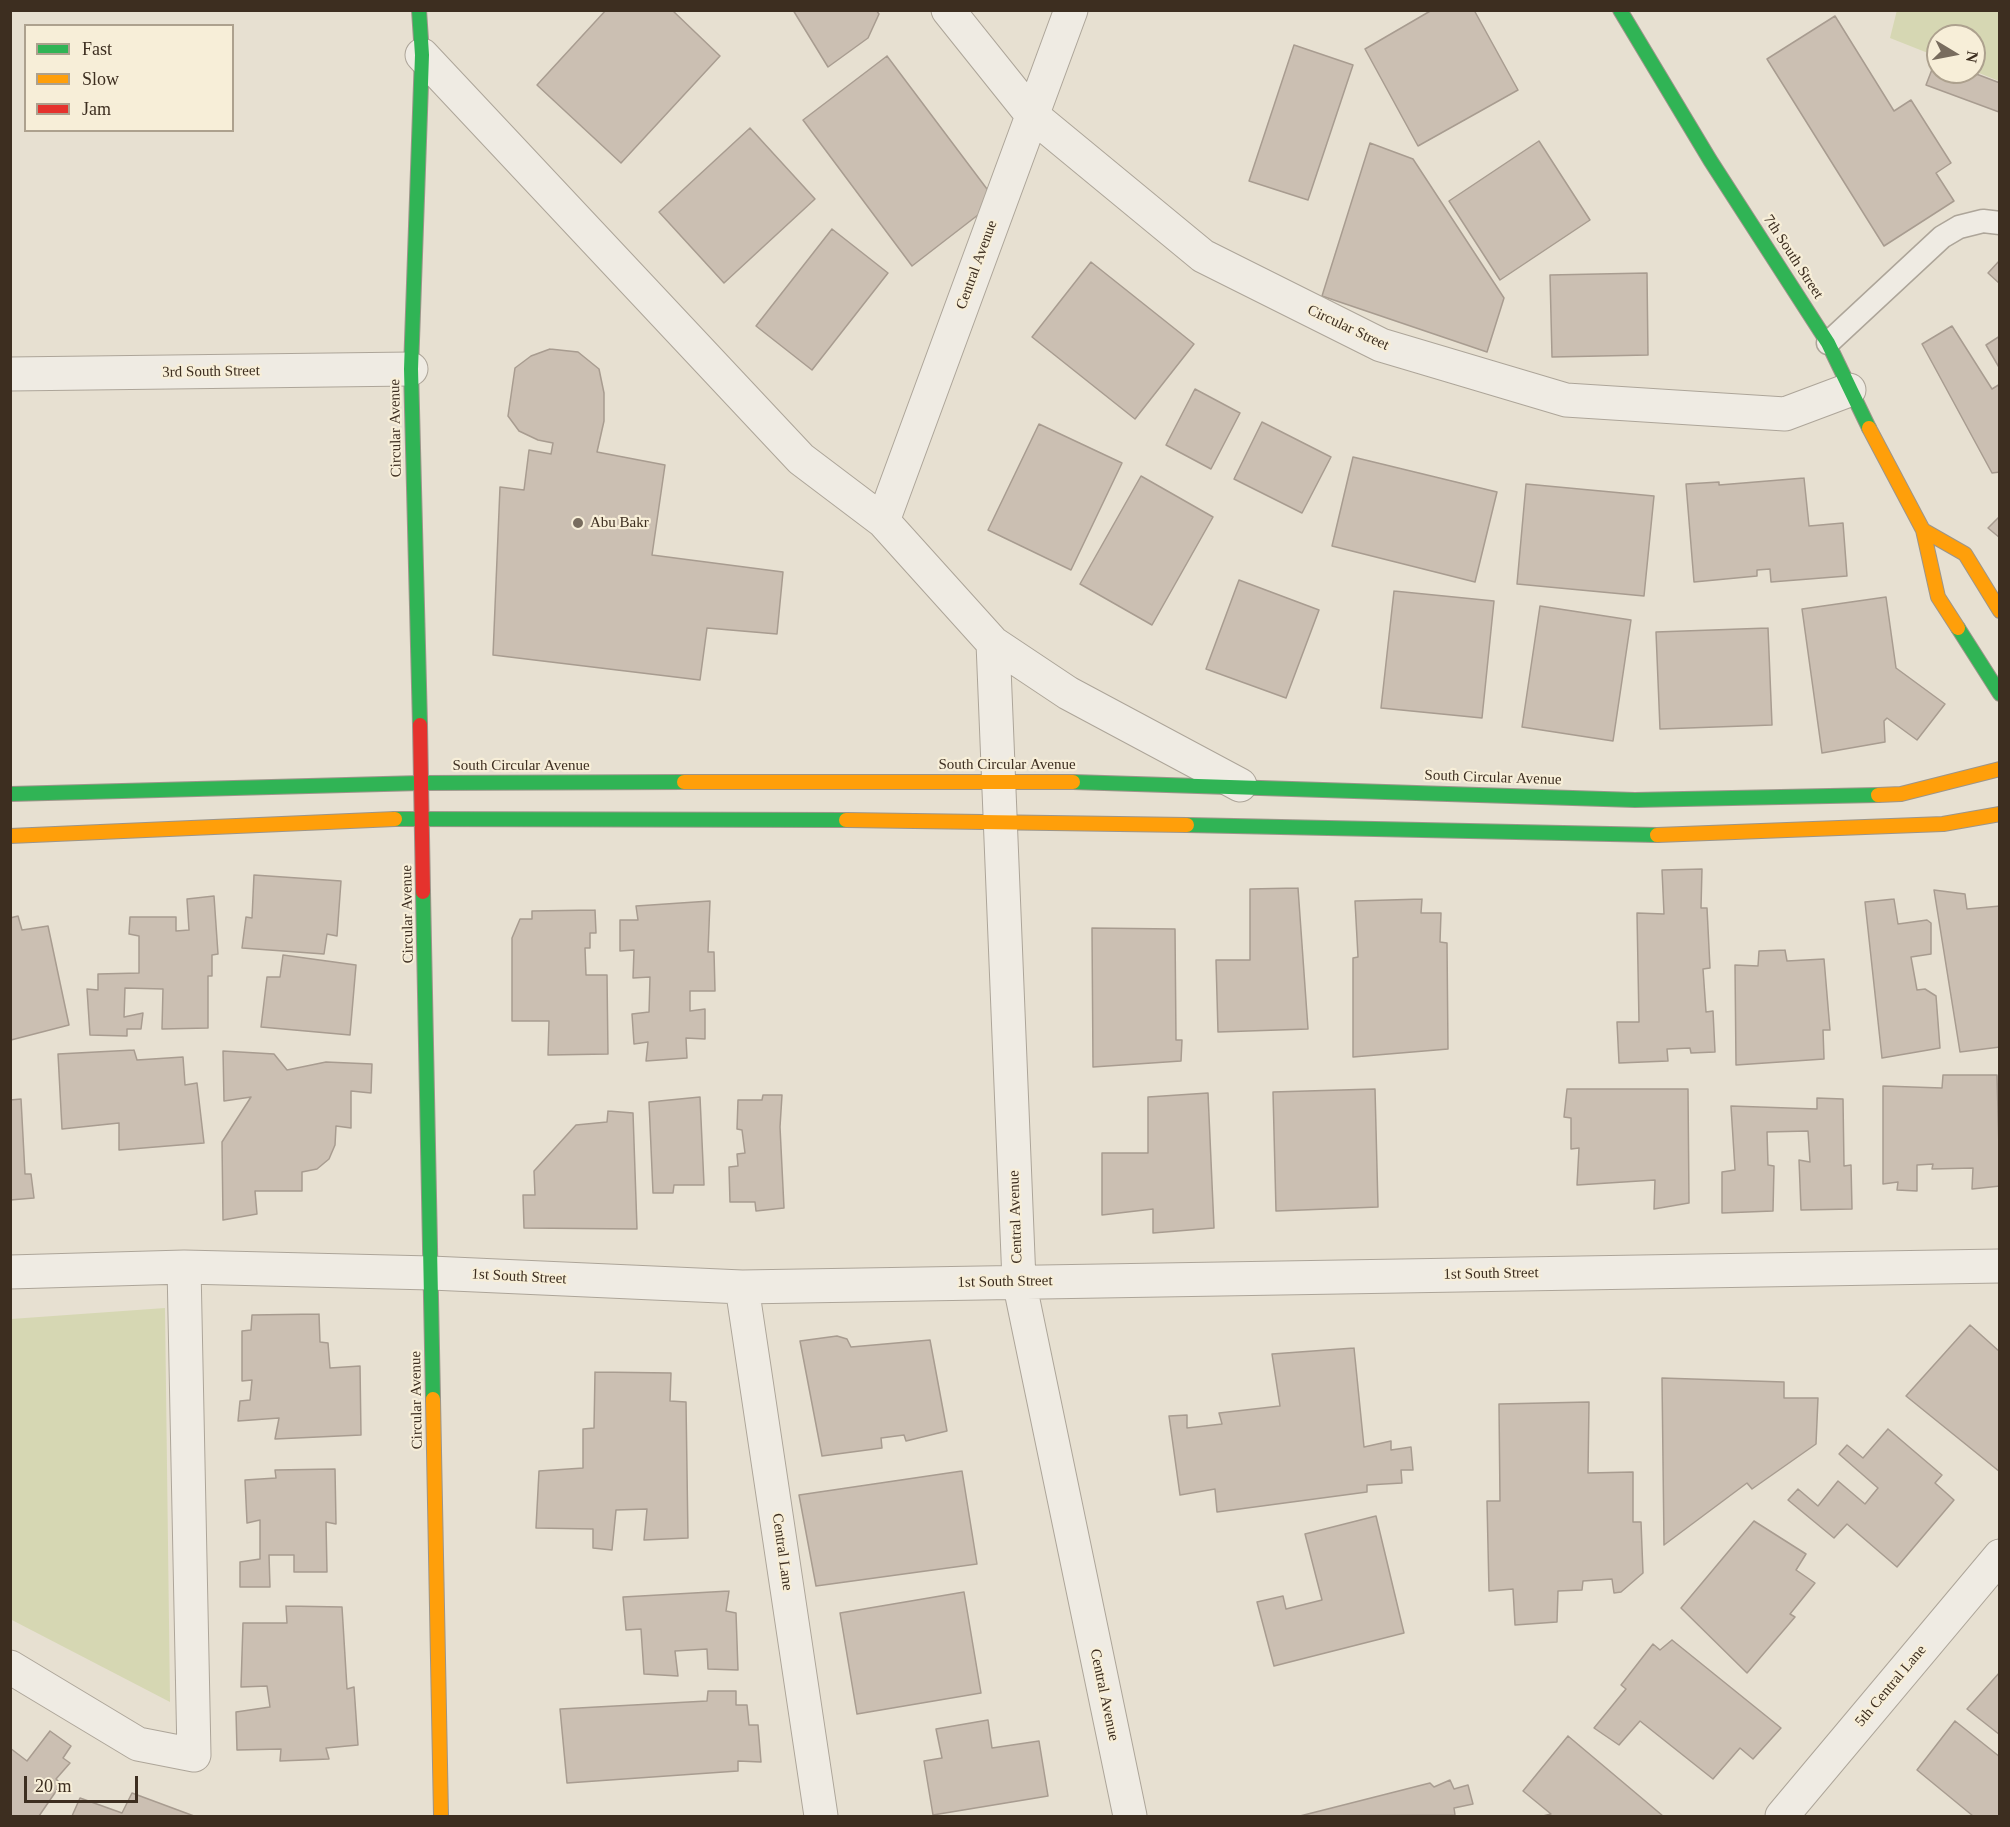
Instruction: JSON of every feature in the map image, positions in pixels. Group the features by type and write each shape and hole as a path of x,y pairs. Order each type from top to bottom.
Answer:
{"main road":[{"name":"Circular Avenue","path":"419,10 422,55 411,369 441,1816"},
{"name":"7th South Street","path":"1620,10 1710,160 1828,343 1849,390 1923,530 1938,597 2000,694"},
{"path":"1923,530 1965,554 2000,611"},
{"name":"South Circular Avenue","path":"10,794 421,783 998,780 1240,785 1658,800 1901,794 2000,769"},
{"path":"10,836 422,818 1001,821 1636,836 1943,824 2000,814"}],"street":[{"name":"Circular Street","path":"948,10 1032,116 1203,256 1381,345 1566,400 1785,414 1849,390"},
{"name":"Central Avenue","path":"883,520 1071,10"},
{"path":"422,55 801,459 883,520 993,643 1068,693 1240,785"},
{"name":"3rd South Street","path":"10,375 411,369"},
{"name":"Central Avenue","path":"993,643 1019,1281 1130,1816"},
{"name":"1st South Street","path":"10,1272 184,1267 431,1273 742,1287 2000,1266"},
{"path":"10,1667 138,1744 194,1755 184,1267"},
{"name":"Central Lane","path":"742,1287 821,1816"},
{"name":"5th Central Lane","path":"1782,1816 2000,1556"}],"lane":[{"path":"1828,343 1942,237 1959,227 1983,222 2000,223"}],"green space":[{"path":"1897,10 1999,11 1999,81 1986,76 1986,24 1926,24 1926,52 1890,38"},
{"path":"165,1308 170,1702 10,1619 11,1319"}],"building":[{"path":"606,10 672,10 720,56 621,163 537,85"},
{"path":"793,10 876,10 879,14 868,38 828,67"},
{"path":"1432,10 1474,10 1518,90 1418,146 1365,49"},
{"path":"1835,16 1894,111 1911,100 1951,163 1936,173 1954,201 1884,246 1767,59"},
{"path":"1294,45 1353,65 1308,200 1249,181"},
{"path":"887,56 996,201 912,266 803,120"},
{"path":"1986,78 2000,83 1999,112 1926,85 1986,84"},
{"path":"750,128 815,199 724,283 659,212"},
{"path":"1539,141 1590,220 1500,280 1449,201"},
{"path":"1370,143 1413,159 1504,298 1487,352 1322,296"},
{"path":"832,229 888,273 812,370 756,326"},
{"path":"2000,260 2000,284 1988,273"},
{"path":"1091,262 1194,344 1135,419 1032,337"},
{"path":"1647,273 1648,355 1552,357 1550,275"},
{"path":"1952,326 1992,389 2000,384 2000,472 1992,473 1922,344"},
{"path":"2000,336 2000,369 1986,345"},
{"name":"Abu Bakr","path":"550,349 578,352 599,369 604,393 604,421 597,452 665,465 652,555 783,572 777,634 707,628 700,680 493,655 500,487 524,490 529,450 551,454 553,443 538,440 519,431 508,416 515,368 531,356"},
{"path":"1195,389 1240,413 1211,469 1166,445"},
{"path":"1262,422 1331,457 1302,513 1234,479"},
{"path":"1039,424 1122,463 1071,570 988,530"},
{"path":"1353,457 1497,492 1475,582 1332,546"},
{"path":"1141,476 1213,517 1152,625 1080,584"},
{"path":"1804,478 1809,526 1843,523 1847,576 1771,582 1770,569 1757,570 1757,576 1694,582 1686,484 1719,482 1719,485"},
{"path":"1526,484 1654,496 1644,596 1517,584"},
{"path":"2000,516 2000,538 1988,528"},
{"path":"1239,580 1319,610 1286,698 1206,669"},
{"path":"1394,591 1494,601 1482,718 1381,708"},
{"path":"1886,597 1896,668 1945,704 1917,740 1887,718 1884,721 1885,742 1822,753 1802,609"},
{"path":"1540,606 1631,620 1613,741 1522,727"},
{"path":"1768,628 1772,725 1660,729 1656,632"},
{"path":"1702,869 1701,908 1707,908 1710,968 1703,969 1706,1012 1713,1011 1715,1052 1691,1053 1690,1048 1667,1049 1668,1061 1619,1063 1617,1022 1639,1022 1637,913 1664,914 1662,870"},
{"path":"254,875 341,881 337,936 327,934 324,954 242,948 246,917 252,918"},
{"path":"1298,888 1308,1029 1218,1032 1216,960 1250,960 1250,889"},
{"path":"1934,890 1965,894 1967,909 2000,906 2000,1047 1960,1052"},
{"path":"214,896 218,954 212,955 212,976 208,976 208,1028 162,1029 163,989 125,988 124,1017 143,1013 141,1029 127,1029 127,1036 90,1035 87,989 98,990 98,974 139,973 139,936 129,934 130,917 176,917 176,931 189,930 187,899"},
{"path":"1422,899 1421,913 1441,913 1440,942 1447,943 1448,1049 1353,1057 1353,958 1358,957 1355,901"},
{"path":"1894,899 1898,924 1927,920 1931,923 1931,954 1911,957 1917,990 1925,989 1936,996 1940,1048 1882,1058 1865,902"},
{"path":"710,901 708,952 714,952 715,991 690,991 690,1011 705,1009 705,1039 686,1038 687,1058 646,1061 648,1042 634,1044 632,1014 649,1012 650,977 633,978 634,950 620,951 620,920 638,920 636,906"},
{"path":"595,910 596,933 590,933 590,948 585,948 586,975 607,975 608,1054 548,1055 549,1021 512,1021 512,938 520,919 532,919 532,911"},
{"path":"18,916 22,930 48,926 69,1025 11,1040 10,918"},
{"path":"1092,928 1175,929 1176,1040 1182,1040 1181,1061 1093,1067"},
{"path":"1785,950 1787,961 1824,959 1830,1030 1823,1030 1824,1059 1736,1065 1735,965 1758,966 1759,951"},
{"path":"283,955 356,965 350,1035 261,1027 267,977 280,977"},
{"path":"134,1050 137,1060 183,1057 185,1085 197,1083 204,1143 119,1150 119,1123 62,1129 58,1054"},
{"path":"223,1051 274,1054 287,1070 326,1062 372,1064 371,1093 351,1091 351,1128 336,1126 335,1145 329,1159 317,1169 302,1172 302,1191 255,1191 257,1214 223,1220 222,1142 251,1097 224,1101"},
{"path":"1943,1075 1997,1075 2000,1186 1972,1189 1973,1168 1932,1169 1933,1164 1917,1165 1917,1191 1897,1190 1898,1182 1883,1184 1883,1086 1942,1088"},
{"path":"1375,1089 1378,1207 1276,1211 1273,1092"},
{"path":"1567,1089 1688,1089 1689,1203 1654,1209 1655,1180 1577,1185 1579,1148 1571,1149 1571,1118 1564,1117"},
{"path":"1208,1093 1214,1228 1153,1233 1153,1209 1102,1215 1102,1153 1148,1153 1148,1097"},
{"path":"763,1095 782,1095 780,1127 784,1208 756,1211 755,1202 730,1202 729,1167 738,1166 737,1154 745,1153 742,1130 737,1129 738,1100 762,1100"},
{"path":"700,1097 704,1185 674,1185 673,1193 653,1193 649,1102"},
{"path":"1817,1098 1843,1099 1844,1166 1851,1165 1852,1209 1801,1210 1799,1160 1810,1162 1808,1131 1767,1132 1768,1165 1774,1166 1773,1211 1722,1213 1722,1172 1735,1170 1731,1106 1817,1109"},
{"path":"21,1099 25,1174 31,1174 34,1198 10,1200 10,1100"},
{"path":"608,1111 633,1113 637,1229 524,1228 523,1195 535,1195 534,1171 576,1125 607,1122"},
{"path":"319,1314 320,1342 328,1343 330,1368 360,1366 361,1435 275,1439 279,1418 238,1421 240,1401 250,1400 252,1380 242,1381 242,1331 251,1330 252,1315"},
{"path":"1970,1325 2000,1352 2000,1472 1906,1396"},
{"path":"837,1336 847,1339 851,1347 930,1340 947,1431 906,1441 904,1435 881,1438 882,1448 822,1456 800,1341"},
{"path":"1354,1348 1364,1447 1391,1441 1391,1450 1411,1447 1413,1470 1401,1470 1402,1483 1367,1485 1367,1492 1217,1512 1215,1489 1180,1495 1169,1416 1187,1415 1187,1428 1222,1424 1219,1413 1280,1406 1272,1354"},
{"path":"595,1372 671,1373 670,1401 686,1402 688,1538 644,1540 647,1509 616,1510 612,1550 593,1548 593,1529 536,1528 539,1471 583,1468 583,1429 594,1428"},
{"path":"1662,1378 1784,1382 1784,1398 1818,1398 1816,1444 1752,1489 1747,1483 1664,1545"},
{"path":"1589,1402 1588,1473 1633,1472 1633,1522 1641,1522 1643,1573 1621,1592 1614,1593 1612,1579 1583,1581 1582,1590 1558,1591 1557,1622 1515,1625 1513,1589 1489,1591 1487,1501 1500,1501 1499,1404"},
{"path":"1888,1429 1942,1475 1935,1483 1954,1500 1897,1567 1847,1524 1834,1538 1788,1500 1798,1489 1818,1506 1838,1481 1865,1504 1878,1488 1839,1454 1847,1445 1863,1458"},
{"path":"335,1469 336,1524 326,1522 327,1572 294,1572 294,1555 269,1555 270,1587 240,1587 240,1562 260,1559 260,1520 247,1523 245,1480 276,1478 275,1470"},
{"path":"962,1471 977,1564 816,1586 799,1495"},
{"path":"1376,1516 1404,1633 1274,1666 1257,1602 1283,1596 1286,1609 1322,1600 1305,1534"},
{"path":"1754,1521 1806,1554 1796,1570 1815,1583 1790,1614 1795,1617 1747,1673 1681,1608"},
{"path":"729,1591 726,1611 736,1613 738,1670 708,1669 707,1649 675,1651 678,1676 644,1674 641,1629 626,1630 623,1597"},
{"path":"964,1592 981,1693 857,1714 840,1613"},
{"path":"286,1606 342,1607 347,1689 354,1687 358,1745 326,1748 329,1759 280,1761 281,1749 237,1750 236,1712 270,1707 267,1686 241,1687 243,1623 287,1623"},
{"path":"1672,1640 1781,1728 1753,1759 1740,1748 1713,1779 1640,1721 1619,1745 1594,1728 1626,1689 1621,1685 1653,1644 1660,1650"},
{"path":"2000,1672 2000,1735 1967,1709"},
{"path":"708,1691 736,1691 736,1705 747,1705 749,1725 758,1725 761,1762 738,1761 738,1771 567,1783 560,1709 707,1701"},
{"path":"988,1720 992,1748 1039,1741 1048,1796 933,1815 924,1761 942,1758 936,1729"},
{"path":"1955,1721 2000,1757 2000,1816 1973,1816 1917,1770"},
{"path":"50,1731 71,1746 63,1758 70,1763 56,1779 61,1784 39,1816 10,1816 10,1748 27,1761"},
{"path":"1568,1736 1663,1816 1543,1816 1551,1814 1523,1791"},
{"path":"1450,1780 1454,1789 1468,1785 1473,1804 1454,1808 1455,1815 1300,1816 1430,1783 1434,1787"},
{"path":"132,1793 194,1816 72,1816 80,1798 122,1813"}],"traffic: fast":[{"path":"419,10 422,55 411,369 420,725"},
{"path":"1620,10 1710,160 1828,343 1869,428"},
{"path":"1958,628 2000,694"},
{"path":"10,794 421,783 684,782"},
{"path":"1073,782 1635,800 1878,795"},
{"path":"395,819 846,820"},
{"path":"1187,825 1657,835"},
{"path":"423,892 433,1399"}],"traffic: slow":[{"path":"1869,428 1923,530 1938,597 1958,628"},
{"path":"1923,530 1965,554 2000,611"},
{"path":"1878,795 1901,794 2000,769"},
{"path":"684,782 1073,782"},
{"path":"1657,835 1943,824 2000,814"},
{"path":"10,836 395,819"},
{"path":"846,820 1187,825"},
{"path":"433,1399 441,1816"}],"traffic: jam":[{"path":"420,725 423,892"}],"place":[{"name":"Abu Bakr","path":"578,523"}]}
